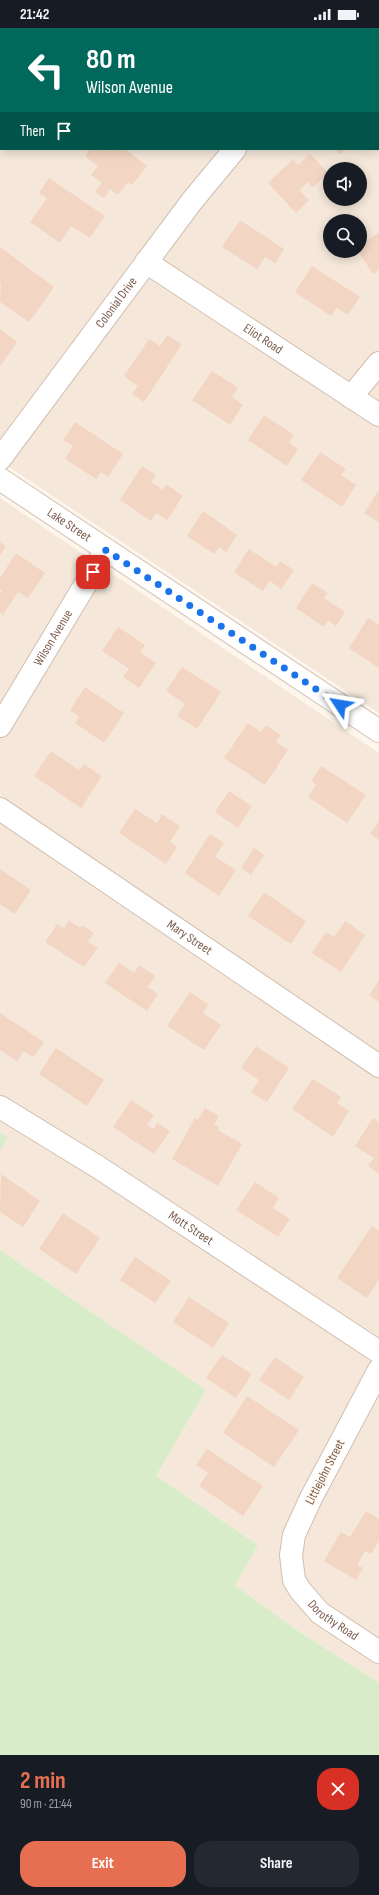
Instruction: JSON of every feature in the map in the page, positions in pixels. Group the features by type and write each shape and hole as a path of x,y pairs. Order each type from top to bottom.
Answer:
{"street":[{"name":"Colonial Drive","path":"0,459 192,201 234,150"},
{"name":"Eliot Road","path":"146,262 379,415"},
{"path":"351,397 379,363"},
{"name":"Lake Street","path":"0,479 379,731"},
{"name":"Wilson Avenue","path":"0,726 106,550"},
{"name":"Mary Street","path":"0,809 379,1066"},
{"name":"Mott Street","path":"0,1107 98,1167 379,1352"},
{"name":"Littlejohn Street","path":"294,1580 291,1556 294,1535 310,1498 379,1370"},
{"name":"Dorothy Road","path":"294,1580 300,1590 320,1613 379,1652"}],"shaded area":[{"path":"0,150 379,150 379,713 0,461"},
{"path":"0,498 379,753 379,1683 295,1629 235,1585 258,1545 156,1476 206,1390 0,1250 0,1151 8,1138 0,1132"}],"green space":[{"path":"0,1132 8,1138 0,1151"},
{"path":"0,1250 206,1390 156,1476 258,1545 235,1585 295,1629 379,1683 379,1755 0,1755"}],"building":[{"path":"89,150 126,150 147,166 132,185 128,182 118,195 110,189 104,198 95,192 102,183 91,175 98,166 85,156"},
{"path":"336,150 345,150 339,154"},
{"path":"310,154 323,168 323,178 312,188 308,182 299,190 309,200 296,213 268,183 293,159 298,165"},
{"path":"49,178 105,216 90,238 71,226 60,243 30,222 47,198 39,193"},
{"path":"240,220 284,249 275,264 265,257 257,269 222,247"},
{"path":"379,232 379,270 373,274 363,258 367,258 367,240"},
{"path":"0,247 54,287 29,322 0,302"},
{"path":"312,266 360,297 348,315 337,308 331,316 295,292"},
{"path":"0,329 17,342 0,366"},
{"path":"167,335 182,344 144,402 132,394 138,386 124,376 149,339 160,346"},
{"path":"212,371 238,388 232,397 243,405 230,425 192,400"},
{"path":"264,415 294,435 289,442 298,449 287,466 248,440"},
{"path":"75,422 123,454 108,477 101,472 96,479 65,459 73,446 63,440"},
{"path":"320,452 346,469 341,475 356,485 342,507 301,480"},
{"path":"142,466 156,475 151,482 163,490 166,484 183,496 167,520 156,513 151,521 120,500"},
{"path":"379,490 379,523 364,513"},
{"path":"203,511 237,535 226,552 219,547 214,554 187,536"},
{"path":"0,542 6,546 0,556"},
{"path":"249,549 276,567 280,561 294,570 281,589 270,581 263,591 234,572"},
{"path":"16,553 45,573 28,598 18,592 3,615 0,612 0,594 2,591 0,590 0,578"},
{"path":"312,583 328,593 324,598 345,612 336,626 328,620 324,627 296,608"},
{"path":"368,618 379,625 379,668 349,648"},
{"path":"118,627 145,645 140,652 156,663 139,688 123,677 129,669 102,651"},
{"path":"182,667 221,692 197,729 177,716 185,704 166,691"},
{"path":"85,687 124,713 104,743 75,723 79,717 70,710"},
{"path":"248,723 261,732 266,725 281,735 276,742 288,750 265,785 224,758"},
{"path":"51,751 79,770 84,764 102,776 81,808 34,776"},
{"path":"321,766 366,795 347,823 308,797 316,785 311,781"},
{"path":"229,791 252,806 238,828 215,812"},
{"path":"135,809 157,823 162,814 180,826 170,842 177,847 166,864 119,833"},
{"path":"379,821 379,840 370,834"},
{"path":"210,834 224,843 215,857 236,870 219,896 185,873"},
{"path":"254,848 264,855 251,875 241,868"},
{"path":"0,869 31,890 15,914 0,904"},
{"path":"264,892 306,921 291,944 248,916"},
{"path":"69,921 80,928 82,925 94,933 88,942 98,948 84,967 45,942 57,924 64,928"},
{"path":"345,921 365,935 341,972 312,953 326,932 334,937"},
{"path":"119,963 134,973 139,965 155,976 148,987 158,994 147,1011 105,983"},
{"path":"379,980 379,1002 369,995"},
{"path":"190,992 208,1004 203,1013 221,1025 204,1050 167,1026"},
{"path":"0,1013 44,1042 33,1057 24,1051 17,1061 0,1050"},
{"path":"256,1046 289,1068 267,1102 251,1092 259,1080 241,1068"},
{"path":"56,1048 104,1080 87,1106 39,1074"},
{"path":"313,1079 341,1097 337,1103 349,1111 333,1137 292,1109"},
{"path":"131,1100 154,1115 147,1125 154,1129 157,1123 170,1131 154,1154 113,1127"},
{"path":"205,1108 219,1116 214,1124 219,1127 218,1130 242,1144 218,1186 172,1159 195,1118 198,1120"},
{"path":"373,1118 379,1122 379,1174 368,1166 374,1158 355,1146"},
{"path":"1,1174 40,1201 23,1227 0,1212"},
{"path":"255,1182 279,1198 273,1208 290,1219 278,1237 236,1210"},
{"path":"63,1213 100,1238 76,1274 39,1249"},
{"path":"372,1226 379,1231 379,1279 367,1298 337,1278"},
{"path":"135,1257 171,1281 155,1303 120,1280"},
{"path":"189,1297 229,1323 213,1348 173,1322"},
{"path":"222,1355 252,1374 236,1398 206,1378"},
{"path":"275,1357 304,1377 289,1400 259,1380"},
{"path":"247,1396 299,1430 274,1467 223,1433"},
{"path":"207,1449 263,1486 243,1516 199,1486 208,1473 196,1465"},
{"path":"366,1511 379,1519 379,1541 371,1554 365,1551 357,1565 363,1568 356,1580 324,1561 341,1532 350,1537"}],"route":[{"path":"93,572 106,550 340,705"}]}
